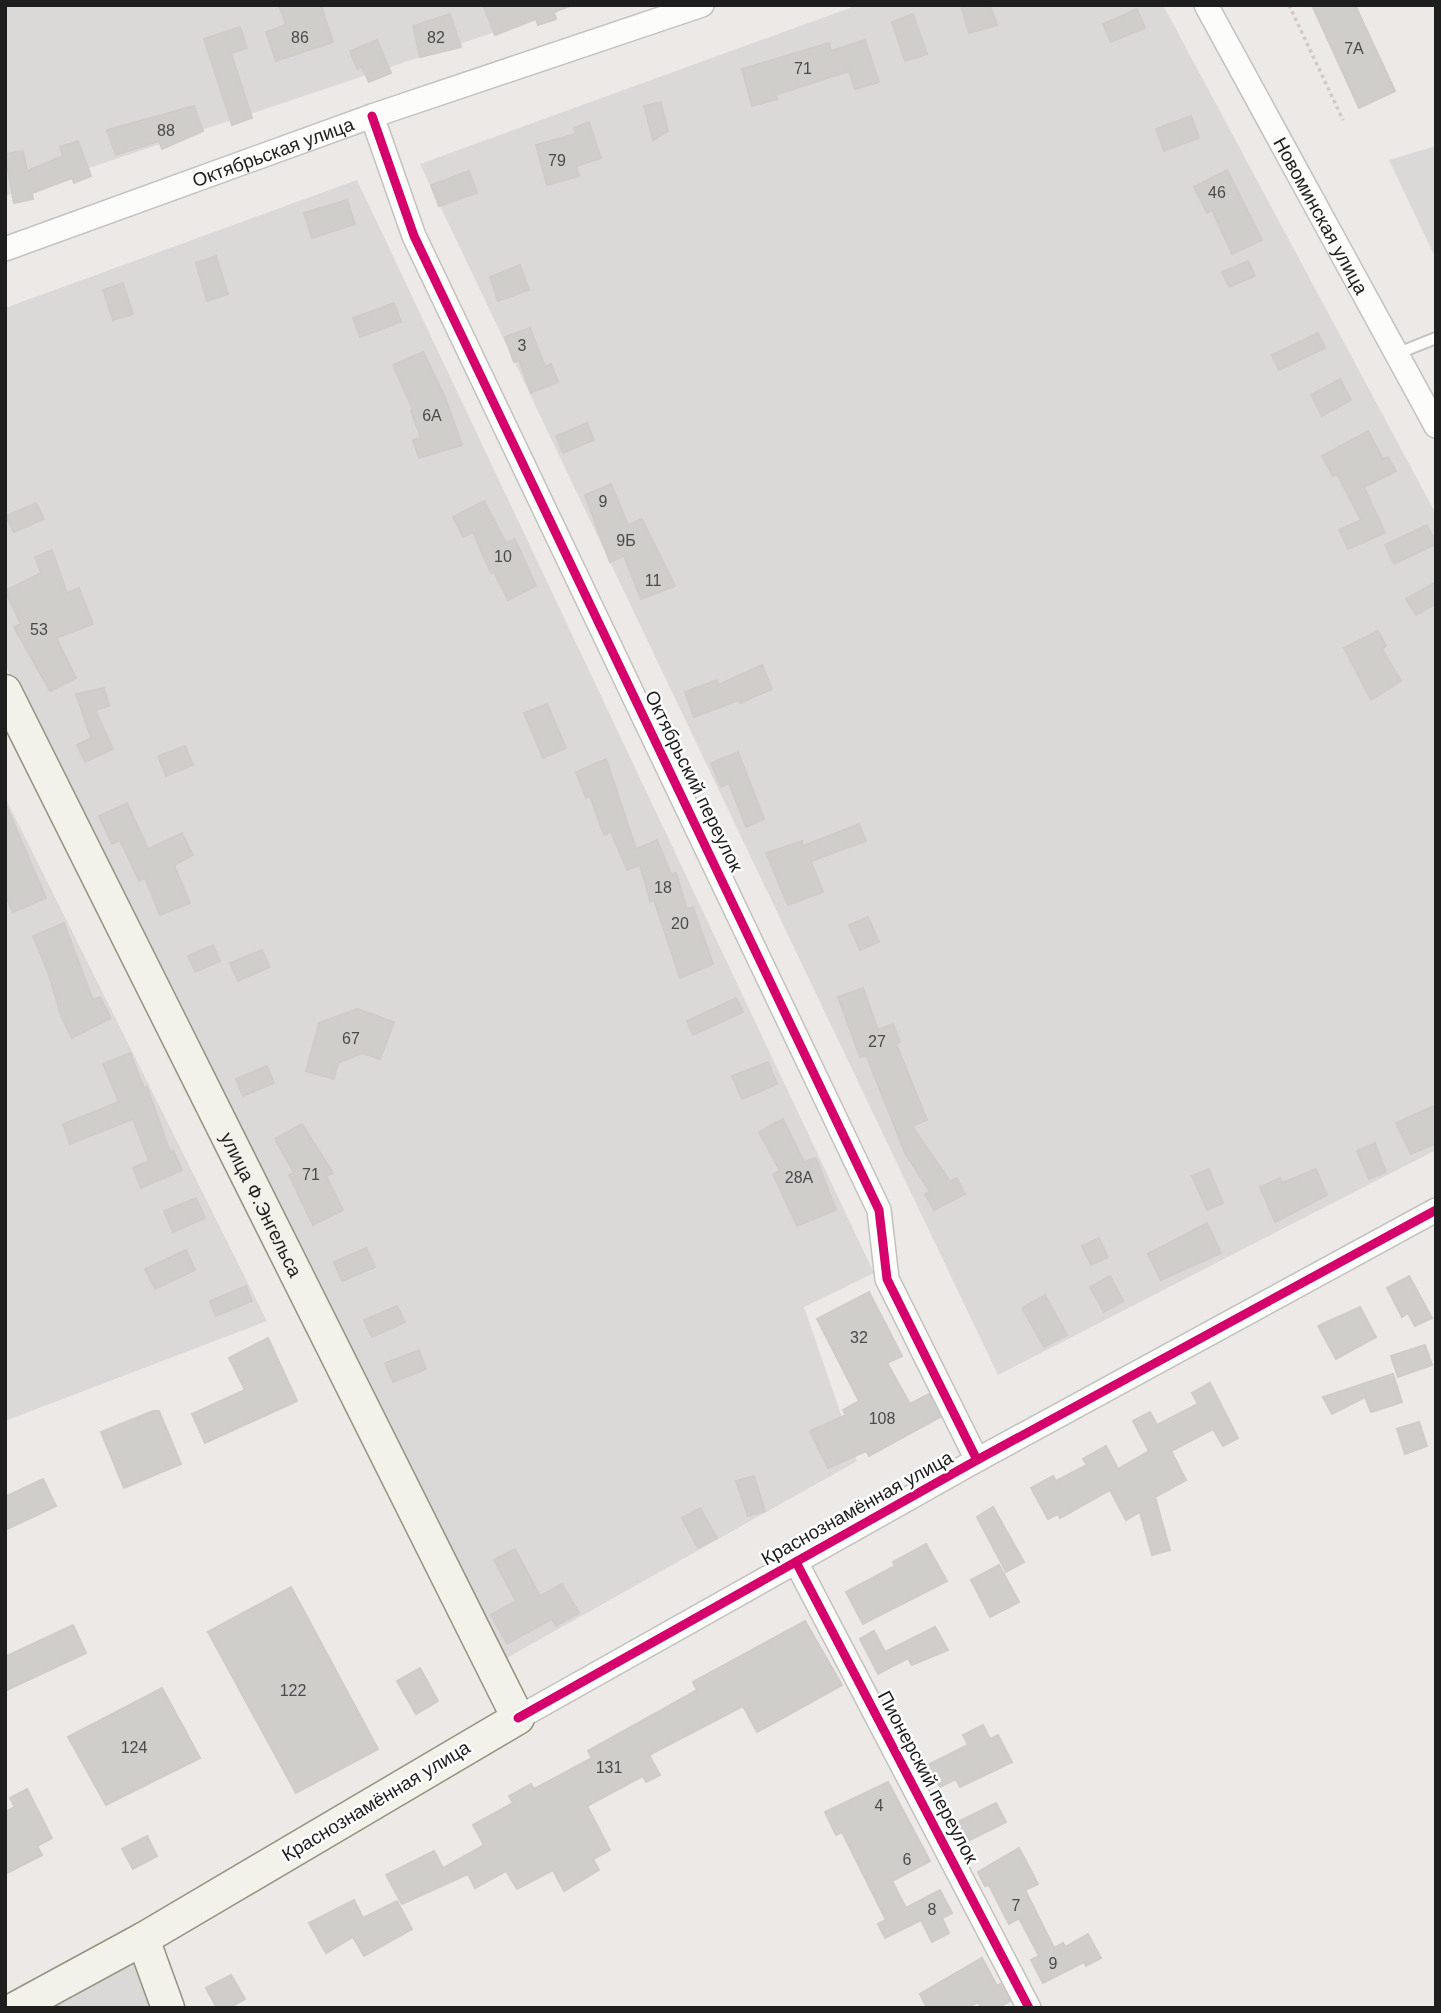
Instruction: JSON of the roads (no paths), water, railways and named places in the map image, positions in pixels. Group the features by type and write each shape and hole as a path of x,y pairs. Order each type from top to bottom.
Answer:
{"main road":[{"name":"улица Ф.Энгельса","path":"5,691 517,1718"},
{"name":"Краснознамённая улица","path":"16,2008 143,1939 517,1718"},
{"path":"143,1939 168,2008"}],"street":[{"name":"Октябрьская улица","path":"5,249 372,117 702,5"},
{"name":"Новоминская улица","path":"1206,5 1436,426"},
{"name":"Октябрьский переулок","path":"372,117 414,236 879,1210 887,1279 977,1460"},
{"name":"Краснознамённая улица","path":"517,1718 977,1460 1436,1210"},
{"name":"Пионерский переулок","path":"796,1562 1029,2008"}],"lane":[{"path":"1396,354 1436,338"}]}
